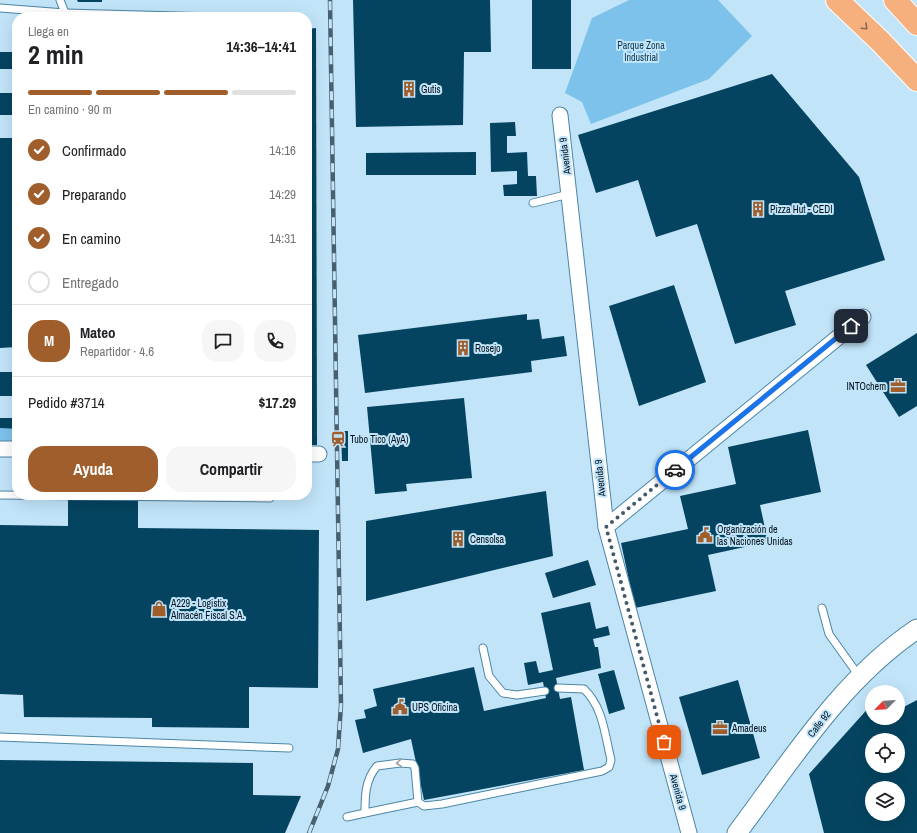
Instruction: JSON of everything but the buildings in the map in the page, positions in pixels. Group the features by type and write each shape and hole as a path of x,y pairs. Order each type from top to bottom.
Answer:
{"highway":[{"path":"837,0 880,41 917,80"},
{"path":"895,0 917,24"}],"street":[{"name":"Avenida 9","path":"560,115 606,527 689,833"},
{"path":"606,527 863,317"},
{"path":"0,449 12,449"},
{"name":"Calle 92","path":"737,833 824,717 859,676 917,629"}],"lane":[{"path":"60,0 66,12"},
{"path":"0,8 53,12"},
{"path":"533,203 569,194"},
{"path":"0,496 12,496"},
{"path":"822,608 830,634 859,676"},
{"path":"483,648 489,676 503,693 517,694 545,691"},
{"path":"347,817 418,802 424,806 442,804 602,771 609,767 611,760 599,708 591,695 584,689 558,688"},
{"path":"0,737 289,748"},
{"path":"365,813 365,796 371,773 377,766 386,764 409,762 413,764 415,768 418,802"}],"green space":[{"name":"Parque Zona Industrial","path":"629,0 718,0 752,36 709,79 591,124 582,102 565,93 592,18"},
{"path":"0,428 12,429 12,443 0,443"}],"railway":[{"path":"309,833 328,786 338,749 341,705 330,0"}],"way so far":[{"path":"664,742 606,527 675,470"}],"place":[{"name":"Gutis","path":"409,89"},
{"name":"Pizza Hut - CEDI","path":"758,209"},
{"name":"Rosejo","path":"463,348"},
{"name":"INTOchem","path":"898,386"},
{"name":"Tubo Tico (AyA)","path":"338,439"},
{"name":"Organización de las Naciones Unidas","path":"705,535"},
{"name":"Censolsa","path":"458,539"},
{"name":"A229 - Logistix Almacén Fiscal S.A.","path":"159,609"},
{"name":"UPS Oficina","path":"400,707"},
{"name":"Amadeus","path":"720,728"}],"route":[{"path":"675,470 851,326"}]}
